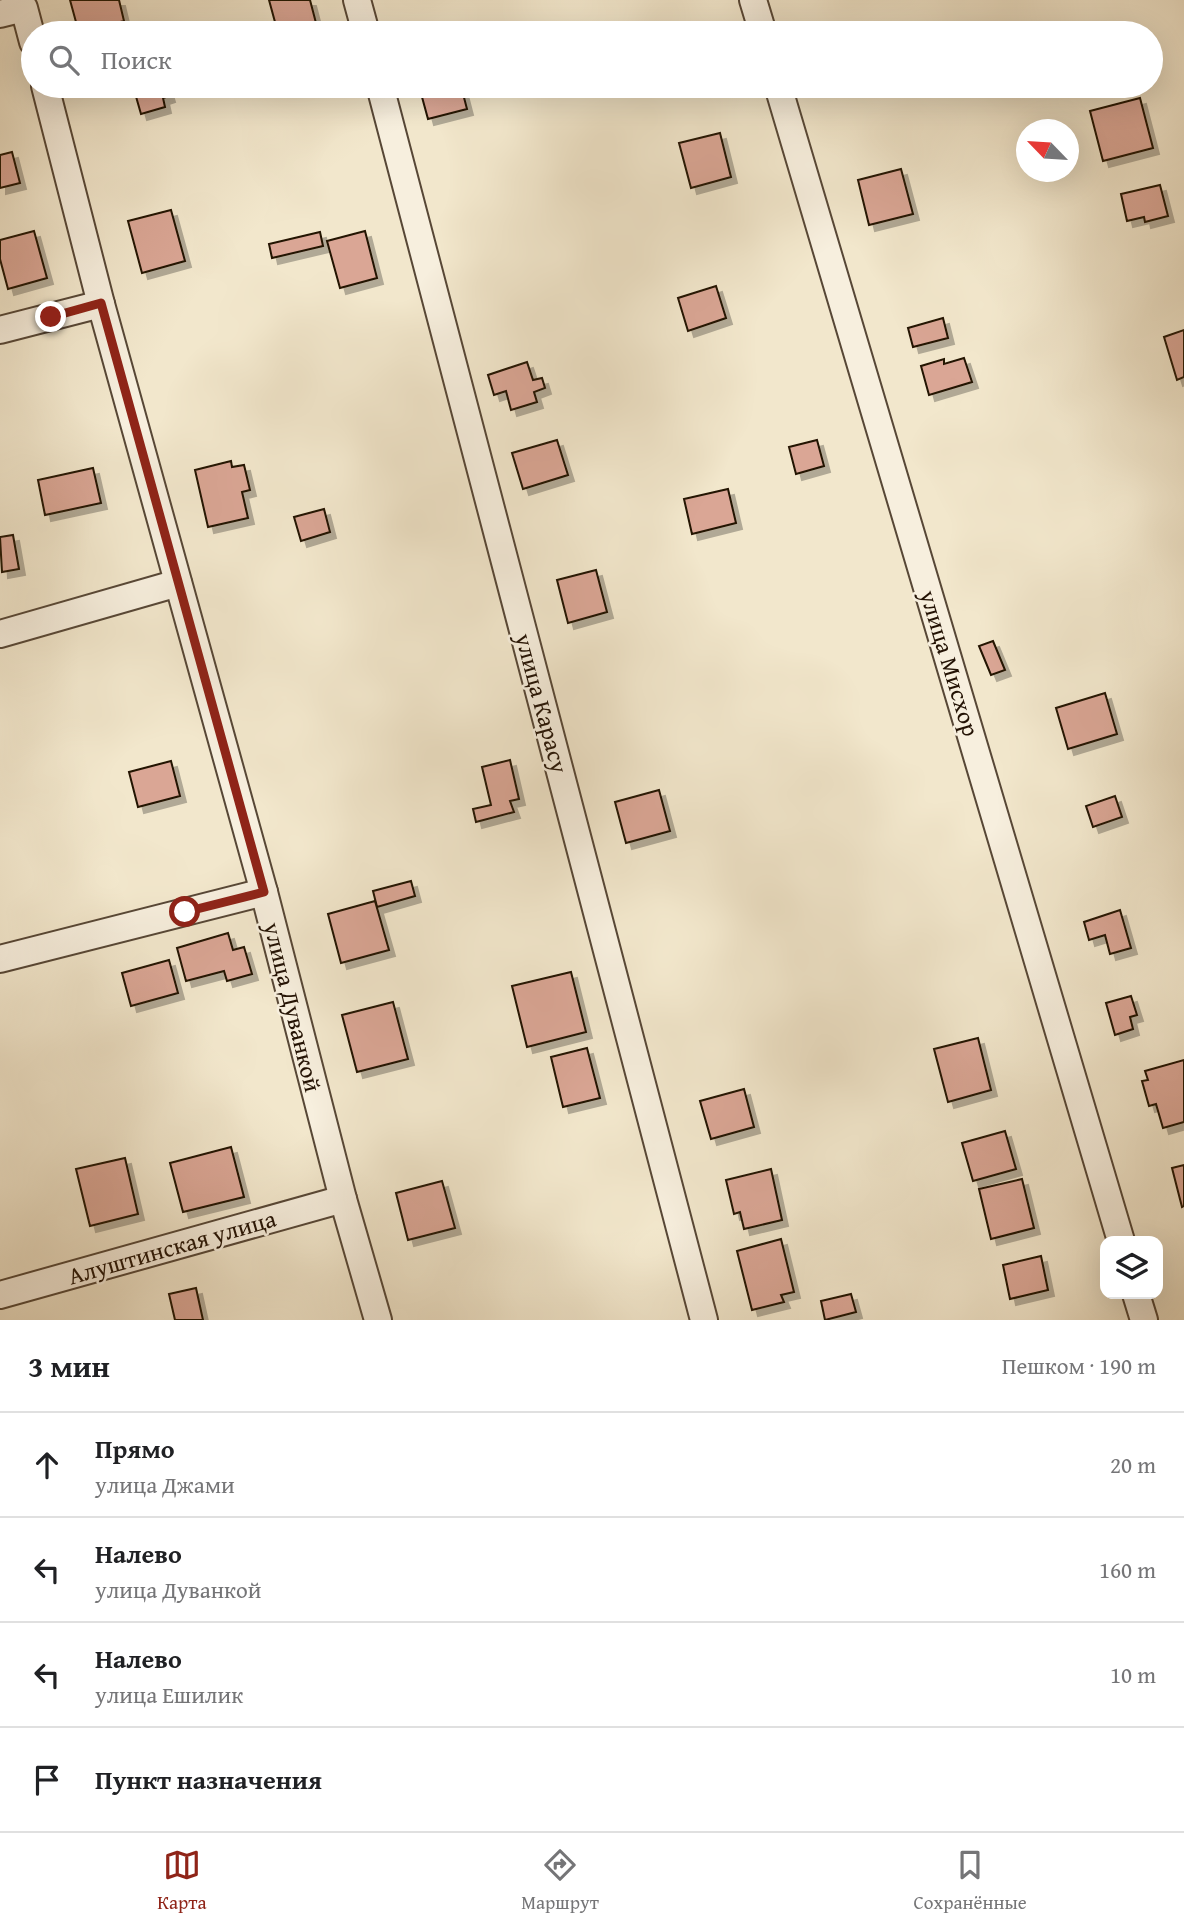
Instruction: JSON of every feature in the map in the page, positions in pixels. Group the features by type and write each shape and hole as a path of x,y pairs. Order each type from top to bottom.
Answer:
{"street":[{"path":"357,0 363,21"},
{"path":"753,0 759,21"},
{"name":"улица Дуванкой","path":"47,98 264,892 343,1199 378,1320"},
{"name":"улица Карасу","path":"383,98 704,1320"},
{"name":"улица Мисхор","path":"782,98 1120,1236"},
{"path":"0,330 101,303"},
{"path":"0,634 178,583"},
{"path":"0,959 264,892"},
{"name":"Алуштинская улица","path":"0,1295 343,1199"},
{"path":"1138,1299 1144,1320"}],"building":[{"path":"70,0 119,0 124,21 76,21"},
{"path":"269,0 310,0 315,21 275,21"},
{"path":"136,98 163,98 165,107 141,114"},
{"path":"422,98 464,98 467,109 428,119"},
{"path":"1140,98 1153,148 1103,161 1090,111"},
{"path":"720,133 731,177 691,188 679,143"},
{"path":"12,152 20,183 0,188 0,155"},
{"path":"901,169 913,214 869,225 858,180"},
{"path":"1160,185 1168,216 1145,222 1144,217 1127,221 1121,194"},
{"path":"171,210 185,261 142,273 128,221"},
{"path":"34,231 47,278 8,289 0,259 0,240"},
{"path":"365,231 377,278 340,288 327,241"},
{"path":"320,232 323,246 272,258 269,244"},
{"path":"716,286 726,318 688,331 678,298"},
{"path":"943,318 948,338 913,347 908,328"},
{"path":"1184,330 1184,377 1177,380 1164,337"},
{"path":"964,358 972,382 929,395 921,366 944,359 944,364"},
{"path":"527,362 533,380 542,378 545,388 534,392 537,402 511,410 506,391 494,395 488,375"},
{"path":"557,440 568,475 523,489 512,453"},
{"path":"817,440 824,466 796,474 789,447"},
{"path":"231,461 232,467 244,465 250,490 242,492 248,518 208,527 195,470"},
{"path":"93,468 101,503 45,515 38,480"},
{"path":"728,489 736,523 692,534 684,499"},
{"path":"324,509 330,532 301,541 294,517"},
{"path":"13,535 19,569 2,572 0,537"},
{"path":"596,570 607,612 568,623 557,580"},
{"path":"993,641 1005,670 991,675 979,646"},
{"path":"1105,693 1117,734 1068,749 1056,708"},
{"path":"510,760 519,799 510,801 514,812 476,822 473,809 491,805 482,767"},
{"path":"171,761 180,796 138,807 129,772"},
{"path":"659,790 670,831 626,843 615,802"},
{"path":"1115,796 1122,817 1093,827 1086,806"},
{"path":"411,881 415,896 377,907 373,891"},
{"path":"375,901 389,950 341,963 328,914"},
{"path":"1120,910 1131,948 1110,954 1105,935 1089,940 1084,922"},
{"path":"228,933 233,950 244,947 252,974 227,981 224,971 186,981 177,948"},
{"path":"169,960 178,993 131,1006 122,973"},
{"path":"571,972 586,1032 527,1047 512,986"},
{"path":"1131,996 1137,1015 1130,1017 1133,1029 1115,1035 1106,1003"},
{"path":"393,1002 408,1059 357,1072 342,1015"},
{"path":"978,1038 991,1090 948,1102 934,1049"},
{"path":"587,1048 600,1098 563,1107 551,1057"},
{"path":"1184,1060 1184,1122 1163,1128 1156,1104 1149,1106 1142,1081 1148,1080 1145,1071"},
{"path":"744,1089 754,1127 711,1139 700,1101"},
{"path":"1005,1131 1016,1169 973,1181 962,1143"},
{"path":"231,1147 244,1197 183,1212 170,1163"},
{"path":"125,1158 138,1214 90,1226 76,1169"},
{"path":"1184,1165 1184,1206 1182,1207 1172,1168"},
{"path":"771,1169 782,1220 744,1229 740,1212 734,1214 726,1180"},
{"path":"1022,1179 1034,1228 991,1239 979,1189"},
{"path":"442,1181 455,1228 408,1240 396,1193"},
{"path":"781,1239 794,1292 781,1295 784,1302 752,1310 737,1251"},
{"path":"1041,1256 1048,1290 1010,1299 1003,1265"},
{"path":"196,1288 203,1320 175,1320 169,1294"},
{"path":"851,1294 856,1312 825,1320 821,1301"}],"route":[{"path":"51,317 101,303 264,892 185,912"}]}
